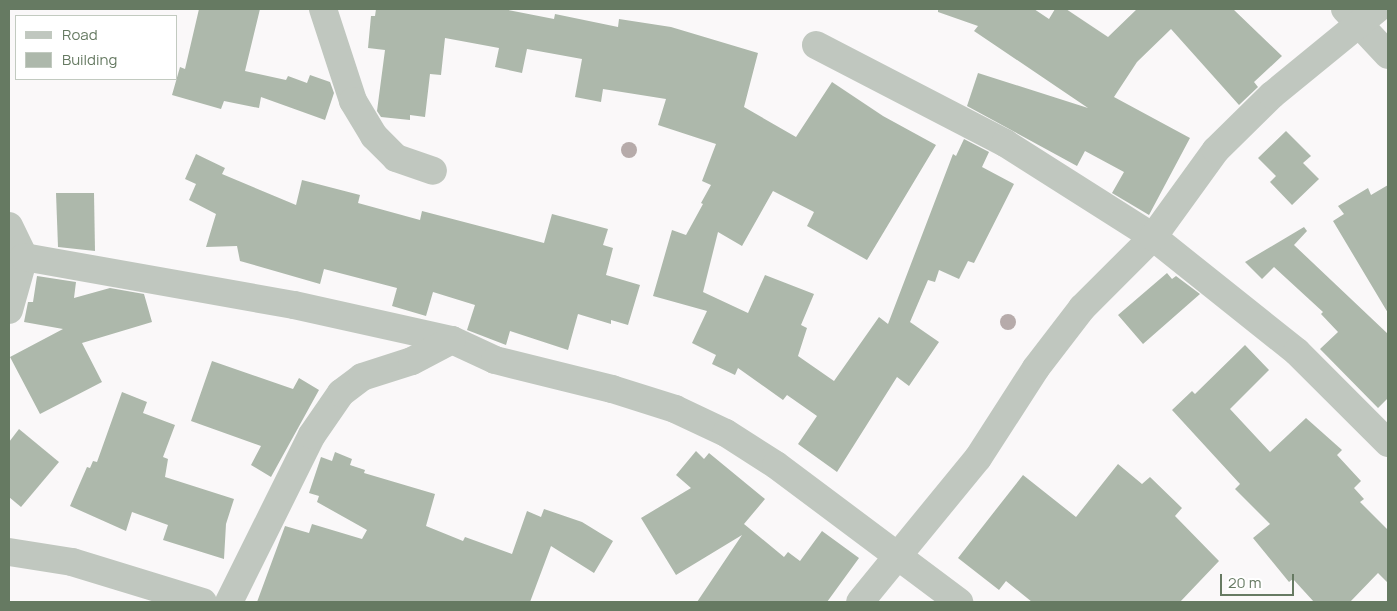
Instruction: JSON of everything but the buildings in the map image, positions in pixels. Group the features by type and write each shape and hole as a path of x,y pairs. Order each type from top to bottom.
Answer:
{"street":[{"path":"323,9 353,101 374,136 396,158 433,171"},
{"path":"860,602 895,556 978,458 1036,368 1082,308 1152,237 1216,150 1247,118 1361,13 1388,54"},
{"path":"816,45 1005,143 1152,237 1297,352 1388,443"},
{"path":"9,226 24,257 9,310"},
{"path":"24,257 294,305 452,340 495,360 612,389 675,409 726,433 776,465 895,556 959,602"},
{"path":"229,602 312,435 341,393 362,377 412,361 452,340"},
{"path":"9,552 72,562 203,602"}]}
